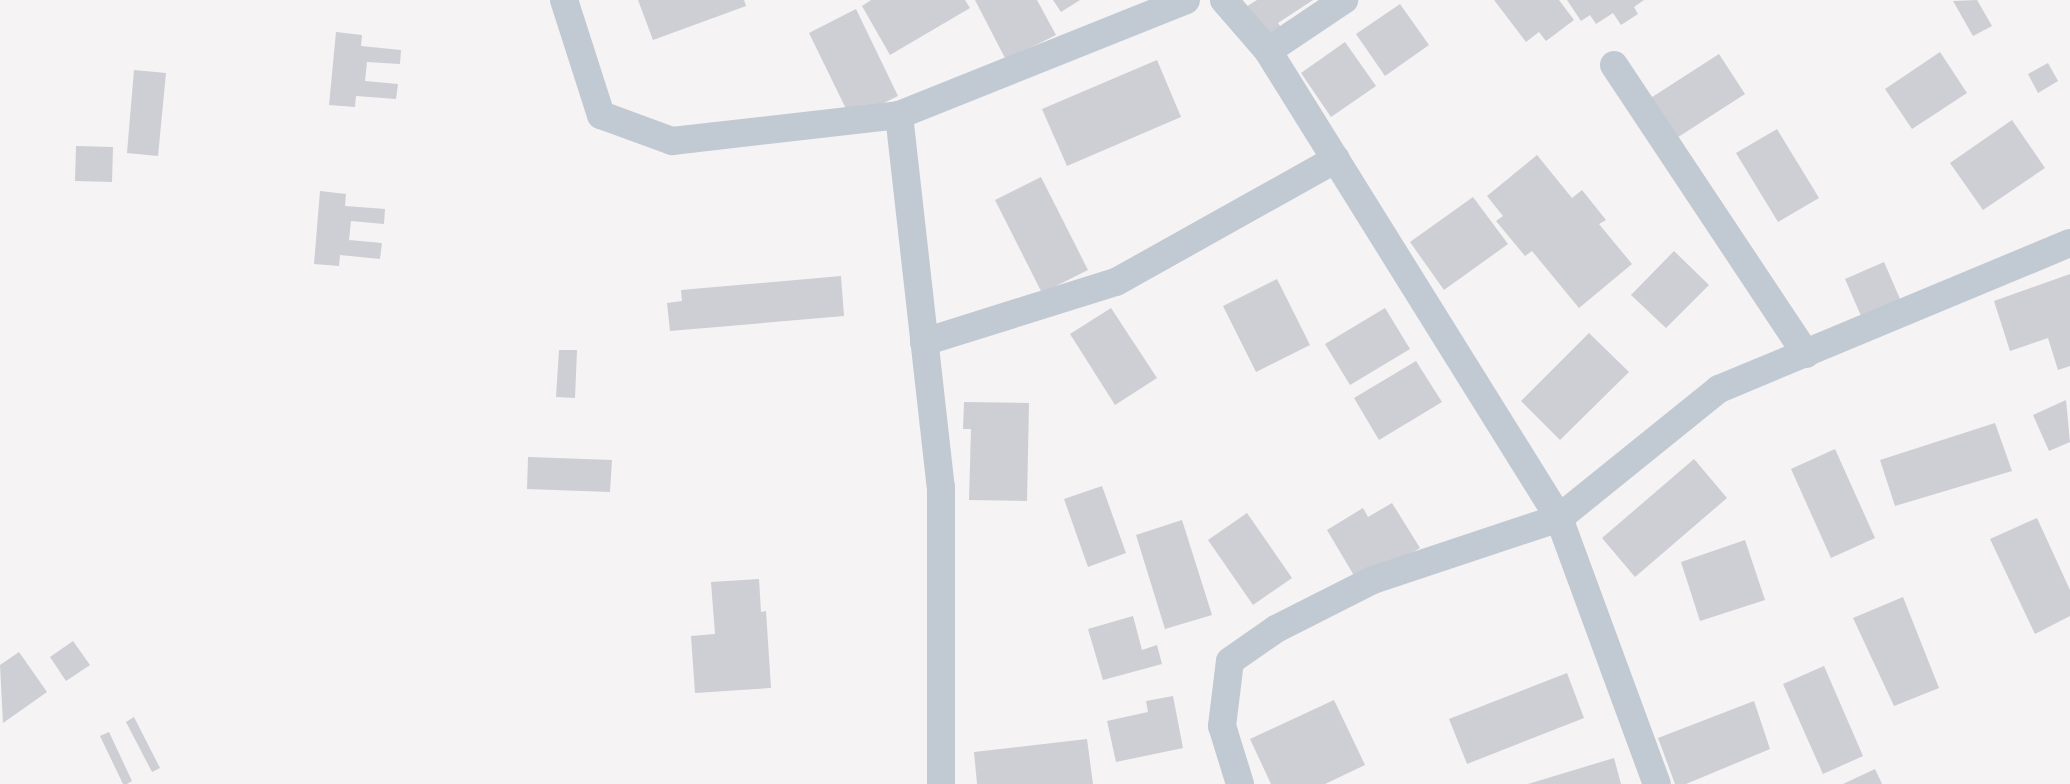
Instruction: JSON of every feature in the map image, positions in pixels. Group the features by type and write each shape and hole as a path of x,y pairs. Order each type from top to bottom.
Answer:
{"street":[{"path":"564,0 601,115 672,141 899,115 1186,0"},
{"path":"1224,0 1268,51 1559,518 1657,784"},
{"path":"1268,51 1344,0"},
{"path":"1614,65 1806,354"},
{"path":"899,115 941,487 941,784"},
{"path":"924,342 1116,282 1336,159"},
{"path":"1240,784 1222,726 1230,661 1276,628 1373,580 1559,518 1719,389 2070,243"}],"building":[{"path":"638,0 744,0 746,6 653,40"},
{"path":"871,0 965,0 970,8 890,55 862,6"},
{"path":"975,0 1037,0 1056,35 1006,60"},
{"path":"1053,0 1080,0 1061,12"},
{"path":"1257,0 1313,0 1278,23 1283,30 1266,41 1244,8"},
{"path":"1494,0 1559,0 1574,20 1546,41 1539,32 1526,42"},
{"path":"1567,0 1644,0 1634,7 1638,14 1621,25 1613,13 1596,24 1590,15 1581,21"},
{"path":"1977,0 1992,26 1973,36 1953,1"},
{"path":"1400,4 1429,45 1385,76 1356,34"},
{"path":"856,9 898,96 851,119 809,33"},
{"path":"336,32 362,35 361,46 401,50 400,64 367,62 365,81 398,84 396,99 356,96 355,107 329,105"},
{"path":"1345,42 1376,86 1331,117 1301,73"},
{"path":"1940,52 1967,93 1912,129 1885,89"},
{"path":"1719,54 1745,94 1672,141 1646,101"},
{"path":"1157,60 1181,117 1067,166 1042,109"},
{"path":"2048,63 2058,81 2038,93 2028,74"},
{"path":"134,70 166,73 158,156 127,153"},
{"path":"2012,120 2045,168 1983,210 1950,163"},
{"path":"1777,129 1819,198 1778,222 1736,153"},
{"path":"76,146 113,147 112,182 75,181"},
{"path":"1537,155 1572,198 1582,190 1606,220 1599,224 1632,264 1579,308 1532,251 1525,256 1496,221 1503,216 1487,196"},
{"path":"1041,177 1088,270 1042,293 995,200"},
{"path":"320,191 346,194 345,206 385,209 384,224 351,221 349,240 382,243 380,259 340,255 339,266 314,264"},
{"path":"1473,197 1508,244 1444,290 1410,242"},
{"path":"1674,251 1709,285 1666,328 1631,295"},
{"path":"1884,262 1904,308 1865,325 1845,279"},
{"path":"2070,274 2070,366 2058,370 2048,338 2010,351 1994,301"},
{"path":"841,276 844,316 670,331 667,303 682,301 681,290"},
{"path":"1277,279 1310,345 1256,372 1223,306"},
{"path":"1111,308 1157,378 1115,405 1070,334"},
{"path":"1385,308 1410,349 1350,385 1325,344"},
{"path":"1589,333 1629,372 1560,440 1521,401"},
{"path":"559,350 577,350 575,398 556,397"},
{"path":"1416,361 1442,402 1379,440 1354,398"},
{"path":"2066,400 2070,442 2049,451 2033,415"},
{"path":"964,402 1029,403 1027,501 969,500 971,429 963,429"},
{"path":"1995,423 2012,471 1895,506 1880,460"},
{"path":"1835,449 1875,538 1831,558 1791,469"},
{"path":"528,457 612,460 610,492 527,489"},
{"path":"1694,459 1727,498 1635,577 1602,538"},
{"path":"1102,486 1126,553 1088,567 1064,499"},
{"path":"1392,503 1420,548 1359,584 1327,530 1363,508 1368,517"},
{"path":"1247,513 1292,578 1253,605 1208,540"},
{"path":"2037,518 2070,590 2070,616 2035,634 1990,539"},
{"path":"1182,520 1212,615 1165,629 1136,535"},
{"path":"1745,540 1765,600 1700,621 1681,562"},
{"path":"759,579 761,612 766,611 771,688 695,693 691,636 715,634 711,582"},
{"path":"1903,597 1939,688 1894,706 1853,618"},
{"path":"1133,616 1142,650 1157,645 1162,664 1103,680 1088,629"},
{"path":"73,641 90,665 66,681 50,657"},
{"path":"19,652 47,692 3,723 0,665"},
{"path":"1824,666 1863,756 1823,774 1783,684"},
{"path":"1567,673 1584,718 1467,764 1449,719"},
{"path":"1173,696 1183,748 1116,762 1107,721 1148,712 1146,701"},
{"path":"1334,700 1365,765 1325,784 1271,784 1250,739"},
{"path":"1754,701 1770,749 1686,784 1675,784 1658,738"},
{"path":"134,717 160,768 152,772 126,722"},
{"path":"109,732 132,781 127,784 123,784 100,736"},
{"path":"1087,739 1093,784 977,784 974,752"},
{"path":"1614,758 1621,784 1528,784"},
{"path":"1875,769 1882,784 1843,784"}]}
